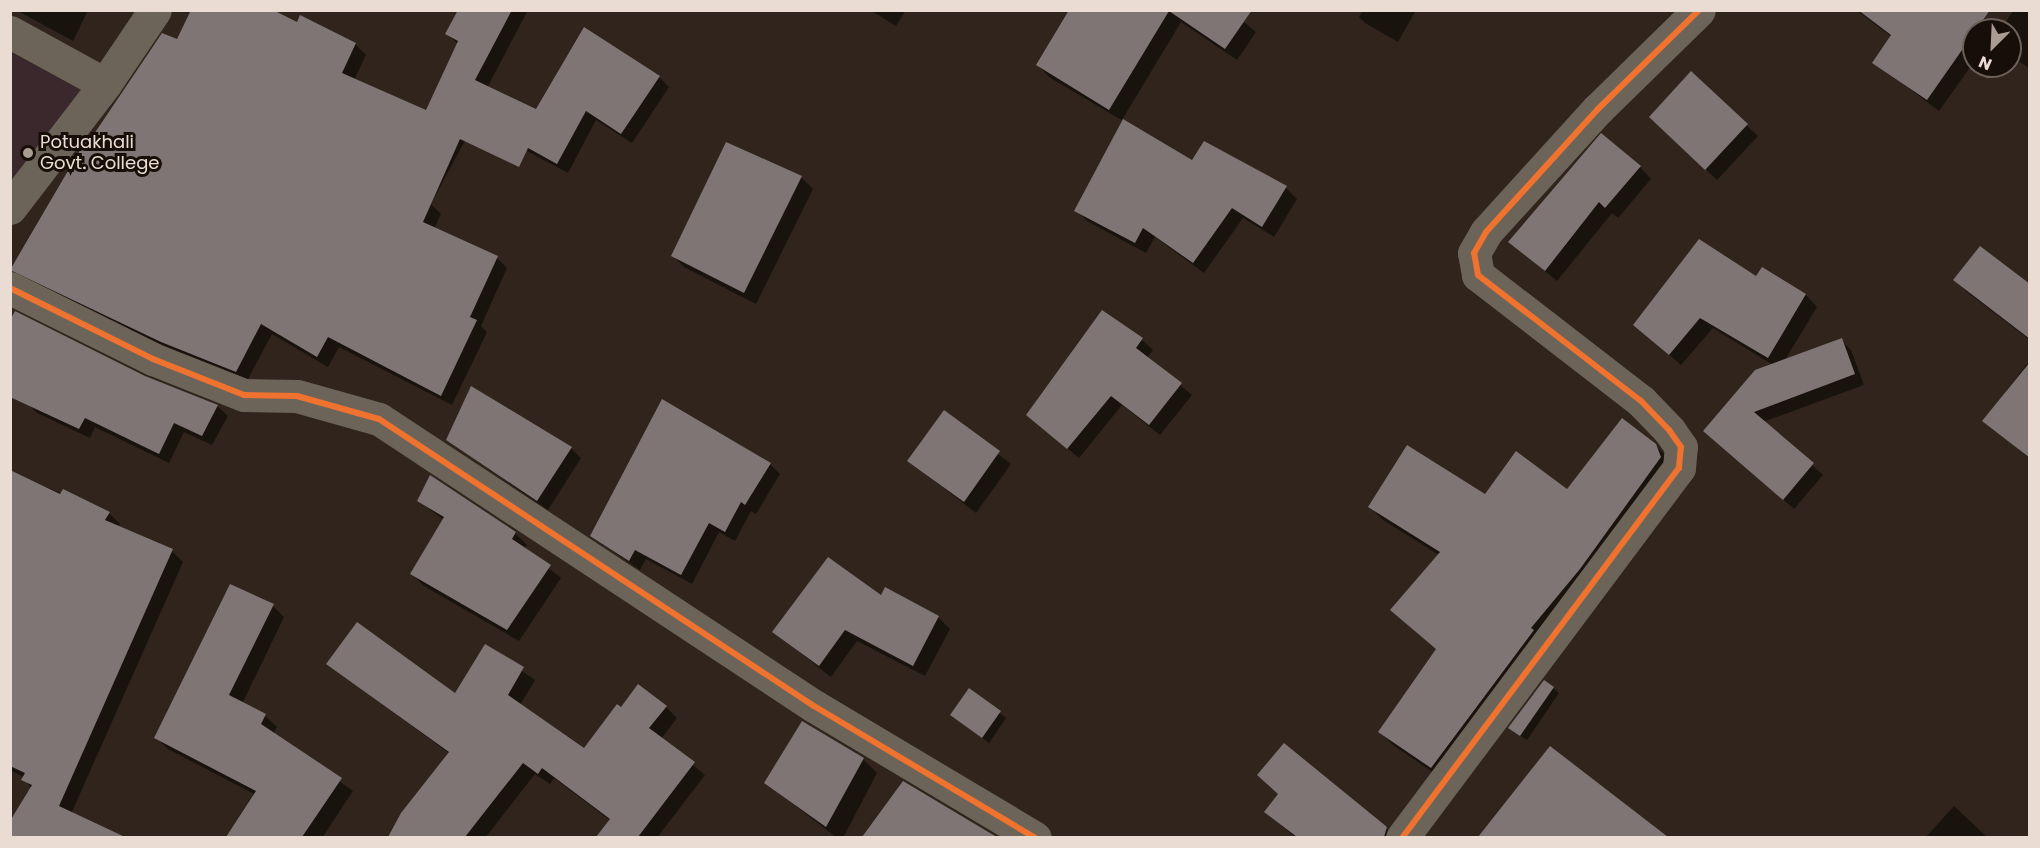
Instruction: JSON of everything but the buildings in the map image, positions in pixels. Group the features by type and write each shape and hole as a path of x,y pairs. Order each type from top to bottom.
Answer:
{"street":[{"path":"10,208 105,84 155,10"},
{"path":"1402,837 1679,468 1681,447 1670,431 1641,401 1478,274 1474,253 1486,232 1598,109 1699,10"},
{"path":"10,32 105,84"},
{"path":"10,288 153,359 244,395 297,396 379,419 814,706 1035,837"}],"shaded area":[{"name":"Potuakhali Govt. College","path":"11,52 81,90 11,216"}],"cycle path":[{"path":"1402,838 1679,468 1681,447 1670,431 1641,401 1478,275 1474,253 1486,232 1598,109 1699,10"},
{"path":"10,288 153,359 244,395 297,396 379,419 814,706 1035,838"}],"place":[{"name":"Potuakhali Govt. College","path":"28,153"}]}
